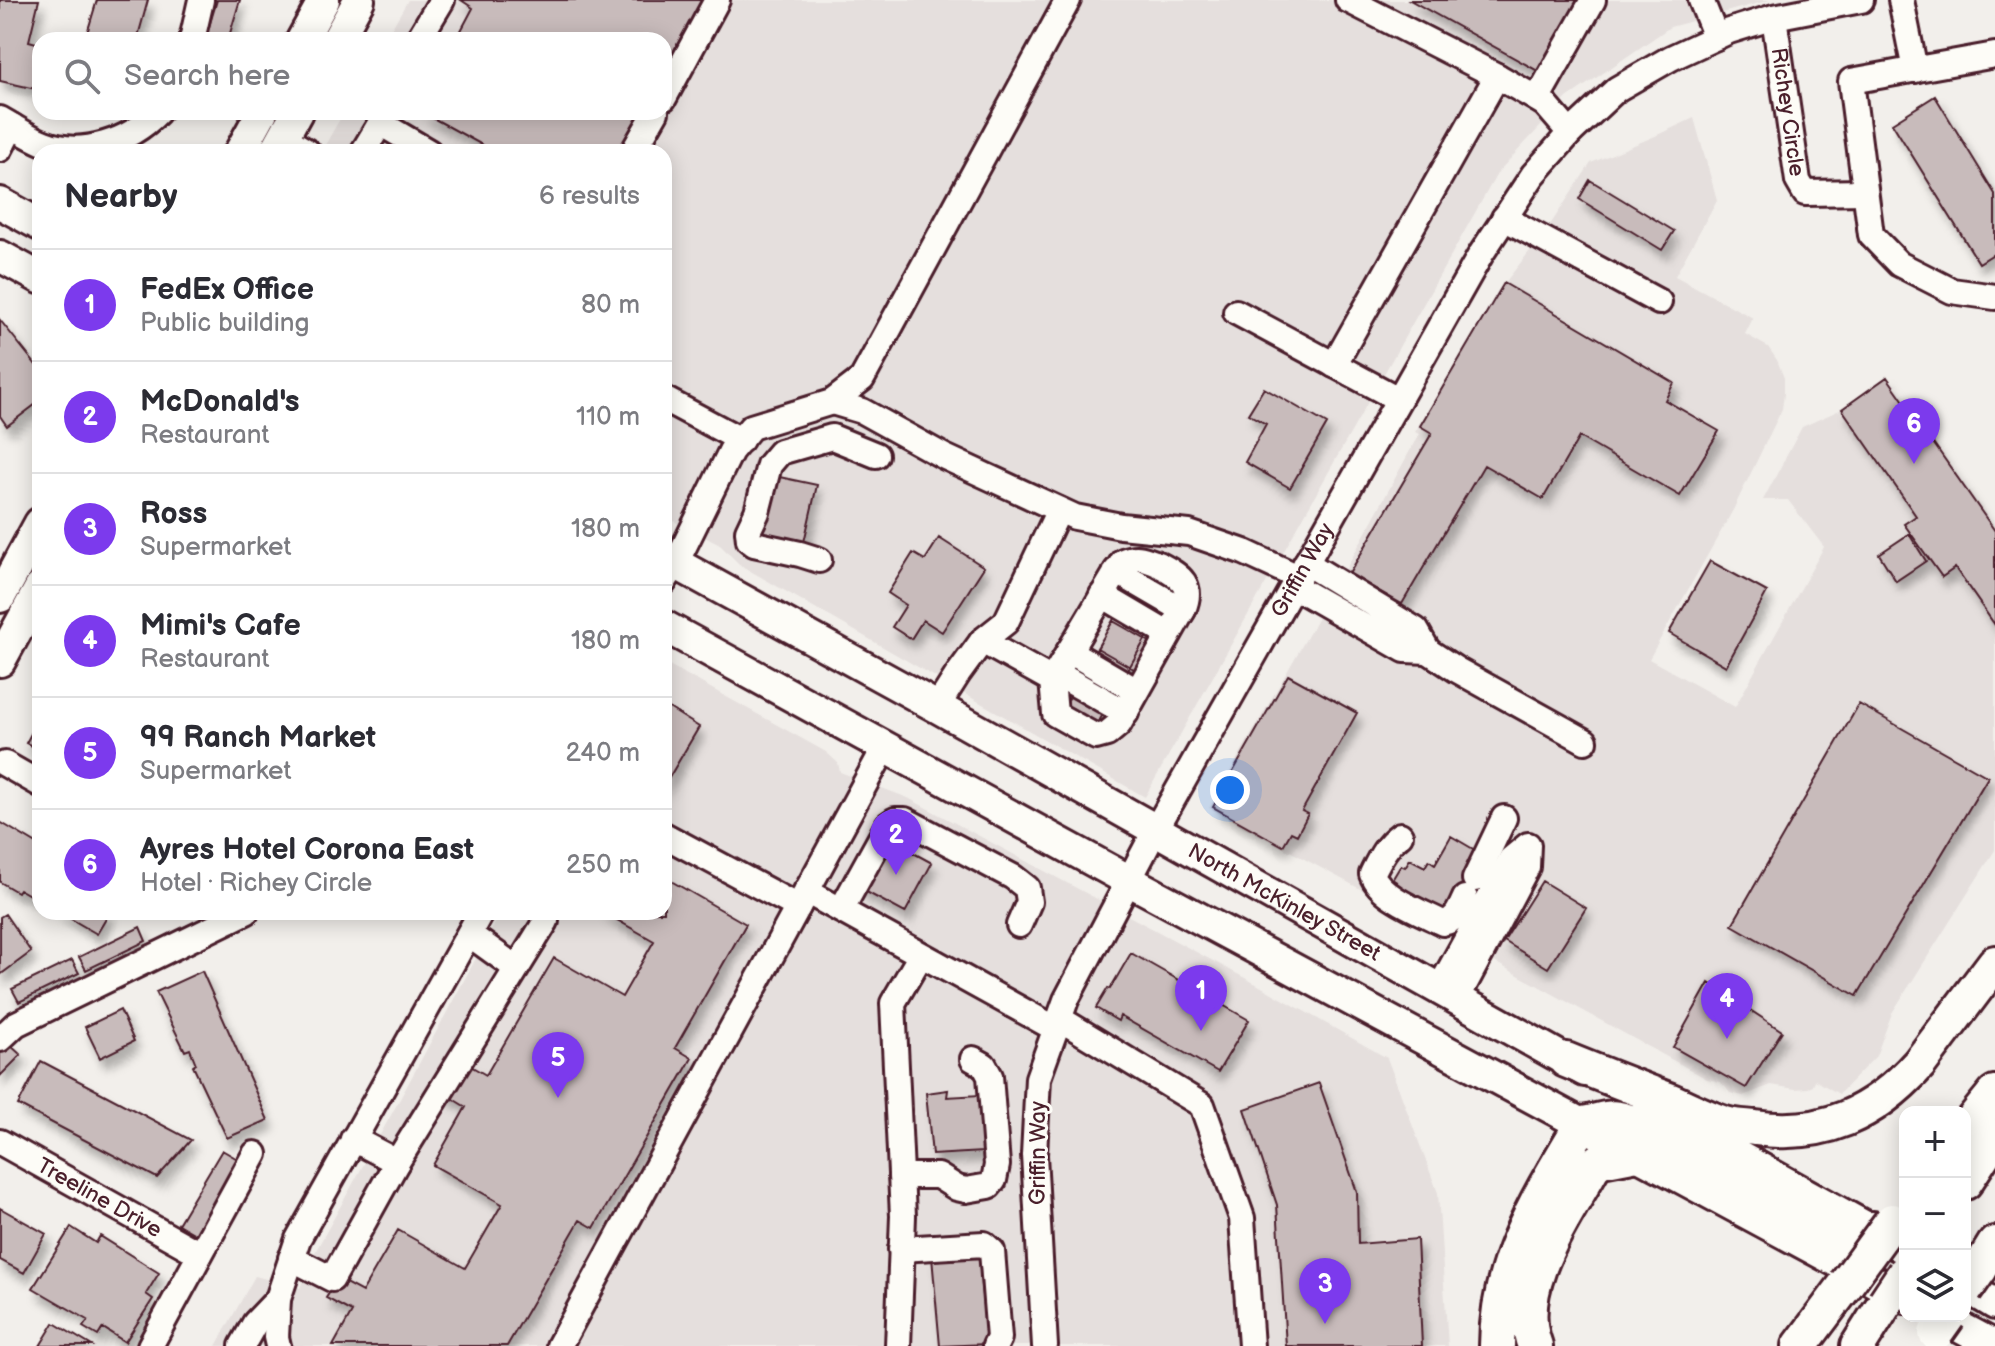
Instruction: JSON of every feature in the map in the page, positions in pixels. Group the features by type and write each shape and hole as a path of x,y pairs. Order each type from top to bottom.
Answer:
{"highway":[{"path":"1566,1060 1727,1124 1772,1131 1817,1127 1855,1116 1881,1100 1905,1079 1995,963"},
{"path":"1971,1123 1995,1093"},
{"path":"1497,1346 1500,1299 1514,1250 1582,1124 1606,1117 1632,1123 1843,1238 1893,1226"},
{"path":"1968,1178 1995,1136"},
{"path":"1535,1346 1529,1312 1541,1259 1593,1166 1601,1160 1637,1153"},
{"path":"1800,1346 1893,1226"},
{"path":"1858,1346 1895,1300"}],"main road":[{"path":"306,32 324,0"},
{"path":"341,32 359,0"},
{"path":"244,144 258,120"},
{"path":"0,203 32,221"},
{"path":"0,256 32,274"},
{"path":"0,597 32,538"},
{"name":"North McKinley Street","path":"672,570 937,707 1566,1060 1893,1226"},
{"path":"0,661 32,603"},
{"path":"672,630 1637,1153 1895,1300"},
{"path":"1976,1272 1995,1304"},
{"path":"1938,1328 1995,1346"}],"street":[{"path":"194,32 201,0"},
{"path":"423,32 442,0"},
{"path":"672,83 717,0"},
{"path":"672,561 731,451 751,427 832,402 862,379 1068,0"},
{"path":"1348,0 1537,99 1570,133"},
{"path":"1537,99 1593,0"},
{"path":"1701,0 1716,37"},
{"name":"Griffin Way","path":"1045,1346 1034,1155 1038,1078 1066,1000 1156,829 1481,254 1533,175 1570,133 1617,89 1716,37 1774,17 1861,0"},
{"path":"1901,0 1915,70"},
{"name":"Richey Circle","path":"1774,17 1798,181 1805,193 1865,192"},
{"path":"1995,55 1851,81 1871,235 1899,264 1952,291 1995,297"},
{"path":"1334,365 1497,76"},
{"path":"102,144 122,138 150,120"},
{"path":"368,144 381,120"},
{"path":"387,120 418,144"},
{"path":"638,144 651,120"},
{"path":"0,149 6,122 50,144"},
{"path":"1504,218 1659,302"},
{"path":"1236,312 1398,399"},
{"path":"832,402 862,411 945,457 1075,517 1121,526 1189,533 1299,575 1416,630 1428,651 1585,741"},
{"path":"672,403 741,440"},
{"path":"819,560 754,544 749,540 748,531 757,512 769,465 780,452 832,437 876,455"},
{"path":"937,707 982,641 1006,622 1059,510"},
{"path":"1133,557 1146,559 1178,575 1184,582 1187,600 1119,724 1107,734 1096,737 1055,714 1054,677 1102,595 1123,561 1133,557"},
{"path":"1102,595 1168,634"},
{"path":"982,641 1126,713"},
{"path":"1069,651 1137,691"},
{"path":"559,1346 885,747"},
{"path":"5,764 32,779"},
{"path":"1400,835 1381,855 1372,874 1375,884 1391,896 1443,923 1449,922 1457,914 1504,818"},
{"path":"841,910 888,825 895,820 905,820 1013,877 1027,888 1029,902 1019,925"},
{"path":"672,839 802,899 841,910 921,955 1058,1024 1202,1105 1242,1218 1251,1346"},
{"path":"1528,845 1527,867 1448,994 1511,859 1528,845"},
{"path":"0,1039 16,1024 208,920"},
{"path":"278,1346 278,1299 298,1239 477,920"},
{"path":"291,1258 332,1279 397,1162 546,921"},
{"path":"469,934 516,968"},
{"path":"898,1346 903,1216 893,1003 921,955"},
{"path":"901,1176 938,1176 966,1190 989,1186 994,1180 997,1165 990,1076 984,1065 973,1059"},
{"path":"353,1139 397,1162"},
{"name":"Treeline Drive","path":"0,1142 200,1254"},
{"path":"150,1346 255,1154"},
{"path":"901,1249 984,1244 989,1247 992,1251 999,1338 995,1346"},
{"path":"242,1346 255,1323 278,1299"}],"shaded area":[{"path":"408,0 1770,0 1670,27 1567,98 1498,172 1145,797 740,565 720,545 672,520 672,144 326,144 339,120 672,120 672,32 390,32"},
{"path":"1694,118 1717,200 1675,276 1753,318 1745,334 1768,347 1777,360 1784,378 1784,394 1782,409 1733,510 1649,659 1735,707 1824,547 1788,500 1763,500 1802,427 1842,409 1887,377 1995,531 1995,850 1892,1013 1876,1056 1839,1094 1815,1080 1813,1086 1808,1088 1771,1085 1743,1096 1730,1093 1721,1082 1707,1079 1209,808 1346,569 1419,434 1415,432 1507,280 1548,228 1591,163"},
{"path":"672,667 826,752 838,763 840,772 908,798 1258,985 1387,1058 1438,1193 1448,1346 216,1346 255,1276 300,1288 314,1254 497,920 672,920"}],"building":[{"path":"0,0 39,0 29,41 32,42 32,88 0,81"},
{"path":"97,0 148,0 139,32 87,32"},
{"path":"217,0 240,0 230,32 207,32"},
{"path":"461,0 710,0 672,65 672,32 460,32 473,8"},
{"path":"1410,0 1586,0 1547,76"},
{"path":"1935,96 1995,194 1995,253 1979,263 1892,123"},
{"path":"437,120 640,120 627,144 480,144"},
{"path":"1590,180 1674,231 1662,250 1579,199"},
{"path":"1504,283 1674,383 1665,400 1719,431 1680,496 1579,437 1543,499 1484,465 1402,604 1349,574 1432,433 1420,426"},
{"path":"0,320 32,360 32,407 7,426 0,416"},
{"path":"1887,377 1995,531 1995,625 1955,568 1942,577 1904,524 1916,516 1842,409"},
{"path":"1264,388 1327,424 1290,488 1245,462 1266,424 1248,414"},
{"path":"770,475 817,485 802,551 754,541"},
{"path":"1909,534 1926,561 1896,581 1879,554"},
{"path":"939,538 984,567 942,632 923,620 911,639 892,627 906,605 888,593 913,553 925,560"},
{"path":"1710,561 1767,592 1726,666 1669,633"},
{"path":"1146,562 1178,581 1093,732 1060,714"},
{"path":"1113,621 1157,646 1141,673 1097,648"},
{"path":"1288,675 1357,713 1302,811 1308,814 1297,835 1291,832 1283,846 1213,807"},
{"path":"1859,704 1988,777 1857,996 1732,925"},
{"path":"672,710 699,727 672,773"},
{"path":"32,732 32,746 26,743"},
{"path":"0,822 32,841 32,896 0,882"},
{"path":"1451,836 1480,853 1444,917 1393,889 1397,882 1392,880 1401,865 1405,867 1410,859 1425,867 1429,860 1435,864"},
{"path":"886,838 932,863 905,913 859,888"},
{"path":"1542,881 1586,908 1548,968 1504,941"},
{"path":"672,882 746,924 675,1048 692,1058 594,1228 580,1220 507,1346 333,1346 352,1312 326,1298 338,1279 362,1292 398,1230 465,1268 502,1204 433,1165 466,1107 443,1093 462,1061 486,1075 554,958 622,997 654,941 617,920 672,920"},
{"path":"5,914 31,952 0,975 0,917"},
{"path":"73,920 105,920 97,934"},
{"path":"140,927 146,941 86,970 79,957"},
{"path":"1131,953 1249,1020 1218,1072 1120,1016 1118,1021 1096,1008"},
{"path":"72,960 79,973 19,1002 12,989"},
{"path":"202,971 268,1120 227,1138 193,1066 196,1064 190,1049 185,1051 156,992"},
{"path":"1709,983 1782,1031 1746,1088 1673,1047"},
{"path":"120,1010 134,1041 100,1058 85,1027"},
{"path":"9,1044 21,1055 0,1076 0,1053"},
{"path":"41,1061 191,1140 157,1178 18,1105"},
{"path":"1319,1083 1357,1192 1358,1244 1417,1239 1422,1346 1286,1346 1277,1205 1245,1109"},
{"path":"948,1090 947,1097 980,1095 983,1152 932,1155 926,1093"},
{"path":"222,1150 241,1161 197,1235 178,1224"},
{"path":"0,1208 46,1234 24,1273 0,1260"},
{"path":"71,1227 96,1243 100,1236 159,1273 146,1294 153,1299 125,1342 103,1328 98,1336 83,1327 88,1320 33,1288"},
{"path":"932,1257 982,1258 983,1274 980,1277 987,1344 940,1346"},
{"path":"54,1323 92,1346 40,1346"}],"place":[{"name":"Ayres Hotel Corona East","path":"1914,464"},
{"name":"McDonald's","path":"896,875"},
{"name":"FedEx Office","path":"1201,1031"},
{"name":"Mimi's Cafe","path":"1727,1039"},
{"name":"99 Ranch Market","path":"558,1098"},
{"name":"Ross","path":"1325,1324"}]}
